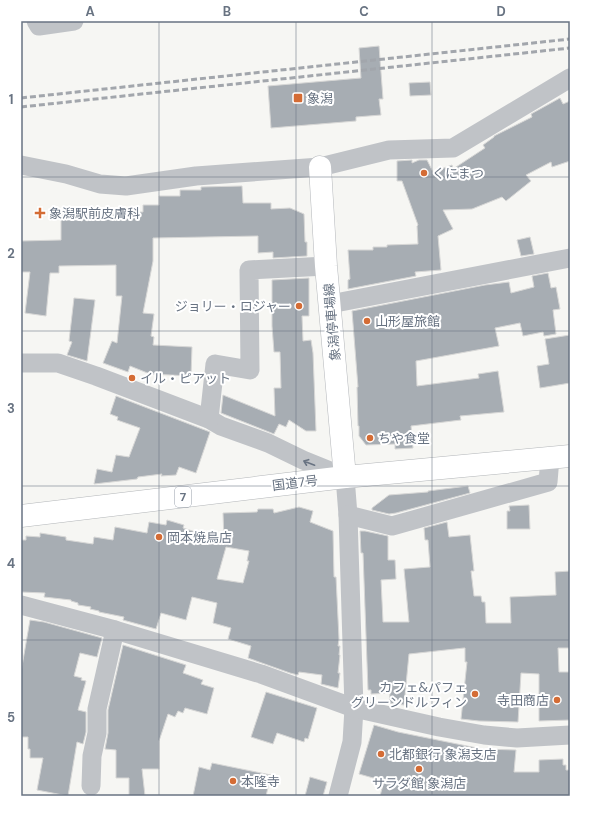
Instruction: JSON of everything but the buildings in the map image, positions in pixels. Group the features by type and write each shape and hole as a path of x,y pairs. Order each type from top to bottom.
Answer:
{"main road":[{"name":"象潟停車場線","path":"320,166 326,266 345,477"},
{"name":"国道7号","path":"21,516 345,477 560,457"}],"street":[{"path":"32,25 74,21"},
{"path":"21,165 66,174 100,184 126,186 196,176 320,166 389,150 452,148 570,78"},
{"path":"330,304 570,258"},
{"path":"209,419 215,364 250,370 249,270 326,266"},
{"path":"21,363 58,363 96,376 209,419 221,426 268,443 302,460 345,477 348,515 354,708 352,742 338,796"},
{"path":"348,515 392,526 548,482 560,457"},
{"path":"21,605 115,630 261,674 354,708 439,727 484,735 517,738 570,735"},
{"path":"91,786 92,756 97,733 97,709 115,630"}],"railway":[{"path":"21,98 570,39"},
{"path":"21,107 570,48"}],"place":[{"name":"象潟","path":"298,98"},
{"name":"くにまつ","path":"424,173"},
{"name":"象潟駅前皮膚科","path":"40,213"},
{"name":"ジョリー・ロジャー","path":"299,306"},
{"name":"山形屋旅館","path":"367,321"},
{"name":"イル・ピアット","path":"132,378"},
{"name":"ちや食堂","path":"370,438"},
{"name":"岡本焼鳥店","path":"159,537"},
{"name":"カフェ&パフェ グリーンドルフィン","path":"475,694"},
{"name":"寺田商店","path":"557,700"},
{"name":"北都銀行 象潟支店","path":"381,754"},
{"name":"サラダ館 象潟店","path":"419,769"},
{"name":"本隆寺","path":"233,781"}]}
